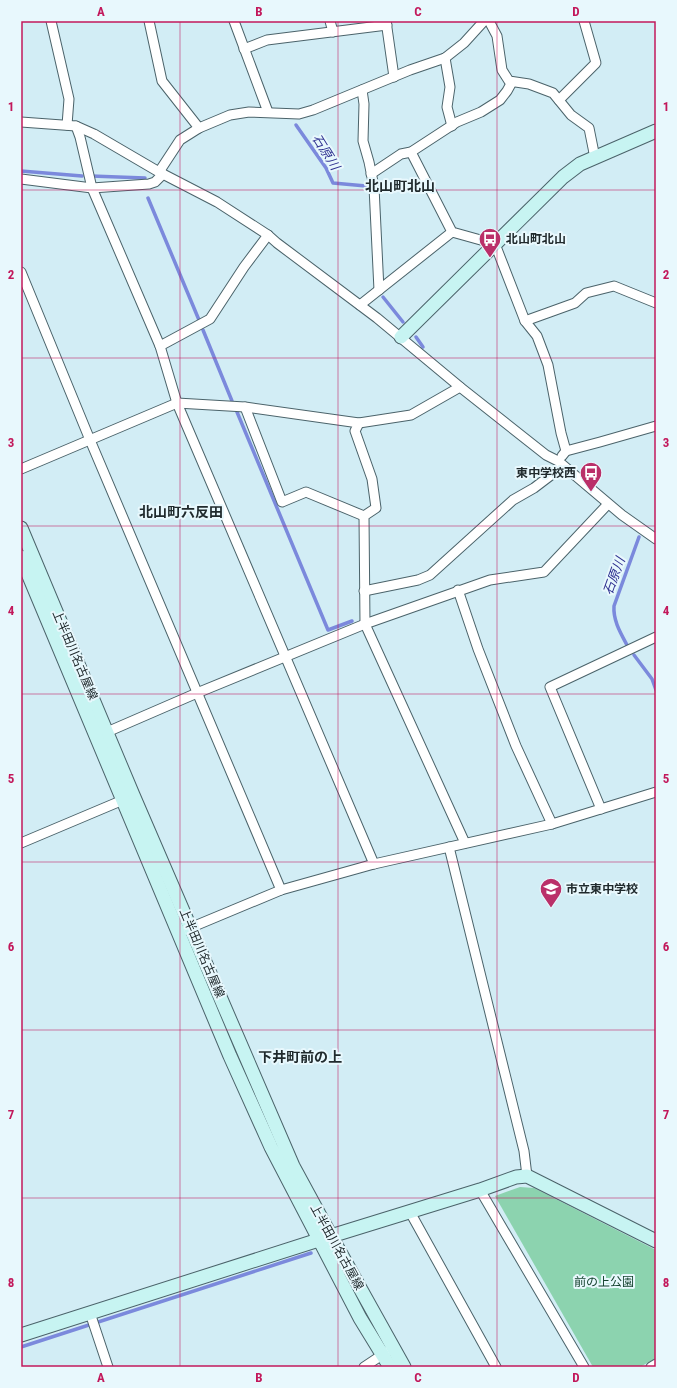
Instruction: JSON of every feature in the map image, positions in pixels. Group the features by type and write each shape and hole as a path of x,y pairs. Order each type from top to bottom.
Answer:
{"main road":[{"path":"401,337 563,177 580,164 656,131"},
{"name":"上半田川名古屋線","path":"21,528 133,796 325,1238"},
{"name":"上半田川名古屋線","path":"21,557 230,1056 271,1147 325,1238 388,1351 404,1367"},
{"path":"21,1335 92,1319 325,1238 480,1190 516,1177 527,1176 656,1241"},
{"name":"上半田川名古屋線","path":"388,1351 390,1367"}],"street":[{"path":"51,21 69,99 72,126 80,137 92,188 160,346 177,403 374,864"},
{"path":"149,21 162,81 199,128"},
{"path":"234,21 268,112"},
{"path":"330,21 333,32"},
{"path":"21,179 92,188 149,184 155,182 180,140 199,128 230,115 249,112 299,114 313,110 444,58 464,43 484,21"},
{"path":"489,21 497,36 502,70 509,81 529,84 553,93 571,115 589,128 595,158"},
{"path":"559,100 596,63 584,21"},
{"path":"244,48 267,40 333,32 386,23 394,77"},
{"path":"444,58 450,87 447,107 452,126"},
{"path":"372,174 401,154 411,152 452,126 500,100 512,82"},
{"path":"362,90 364,104 364,141 374,187 379,290"},
{"path":"21,122 72,126 94,134 161,173 217,202 268,235 401,337 460,387 546,455 560,464 608,504 656,539"},
{"path":"364,591 418,580 430,575 513,500 534,488 560,464 566,451 548,365 537,336 525,321 495,244 452,232 411,152"},
{"path":"360,305 452,232"},
{"path":"160,346 210,319 244,267 268,235"},
{"path":"21,272 90,440 281,890"},
{"path":"525,321 575,303 586,293 614,286 656,303"},
{"path":"21,469 177,403 245,408 359,423 411,415 460,387"},
{"path":"245,408 282,502 306,492 364,516"},
{"path":"359,423 355,431 372,479 376,508 364,516"},
{"path":"566,451 656,426"},
{"path":"107,732 197,693 365,624 490,580 544,572 608,504"},
{"path":"364,516 365,624 465,843"},
{"path":"458,590 478,649 516,746 552,824"},
{"path":"601,809 550,687 656,638"},
{"path":"178,933 281,890 374,864 552,824 656,792"},
{"path":"21,843 123,800"},
{"path":"449,847 524,1151 527,1176"},
{"path":"480,1190 584,1367"},
{"path":"410,1212 496,1367"},
{"path":"92,1319 108,1367"},
{"path":"364,1367 388,1351"},
{"path":"651,1367 656,1364"}],"green space":[{"name":"前の上公園","path":"520,1187 534,1188 656,1250 656,1358 640,1367 593,1367 495,1196"}],"waterway":[{"name":"石原川","path":"296,125 326,168 333,183 366,186"},
{"path":"21,171 82,176"},
{"path":"91,176 145,178"},
{"path":"148,198 199,320"},
{"name":"石原川","path":"383,297 403,322"},
{"path":"203,330 232,401"},
{"name":"石原川","path":"416,337 423,347"},
{"path":"237,412 328,630 352,621"},
{"name":"石原川","path":"627,645 616,621 614,606 639,537"},
{"name":"石原川","path":"634,655 652,679 656,690"},
{"path":"21,1347 311,1253"}],"place":[{"name":"北山町北山","path":"490,258"},
{"name":"東中学校西","path":"591,492"},
{"name":"市立東中学校","path":"551,908"}],"district":[{"name":"北山町北山","path":"400,186"},
{"name":"北山町六反田","path":"181,512"},
{"name":"下井町前の上","path":"300,1057"}]}
